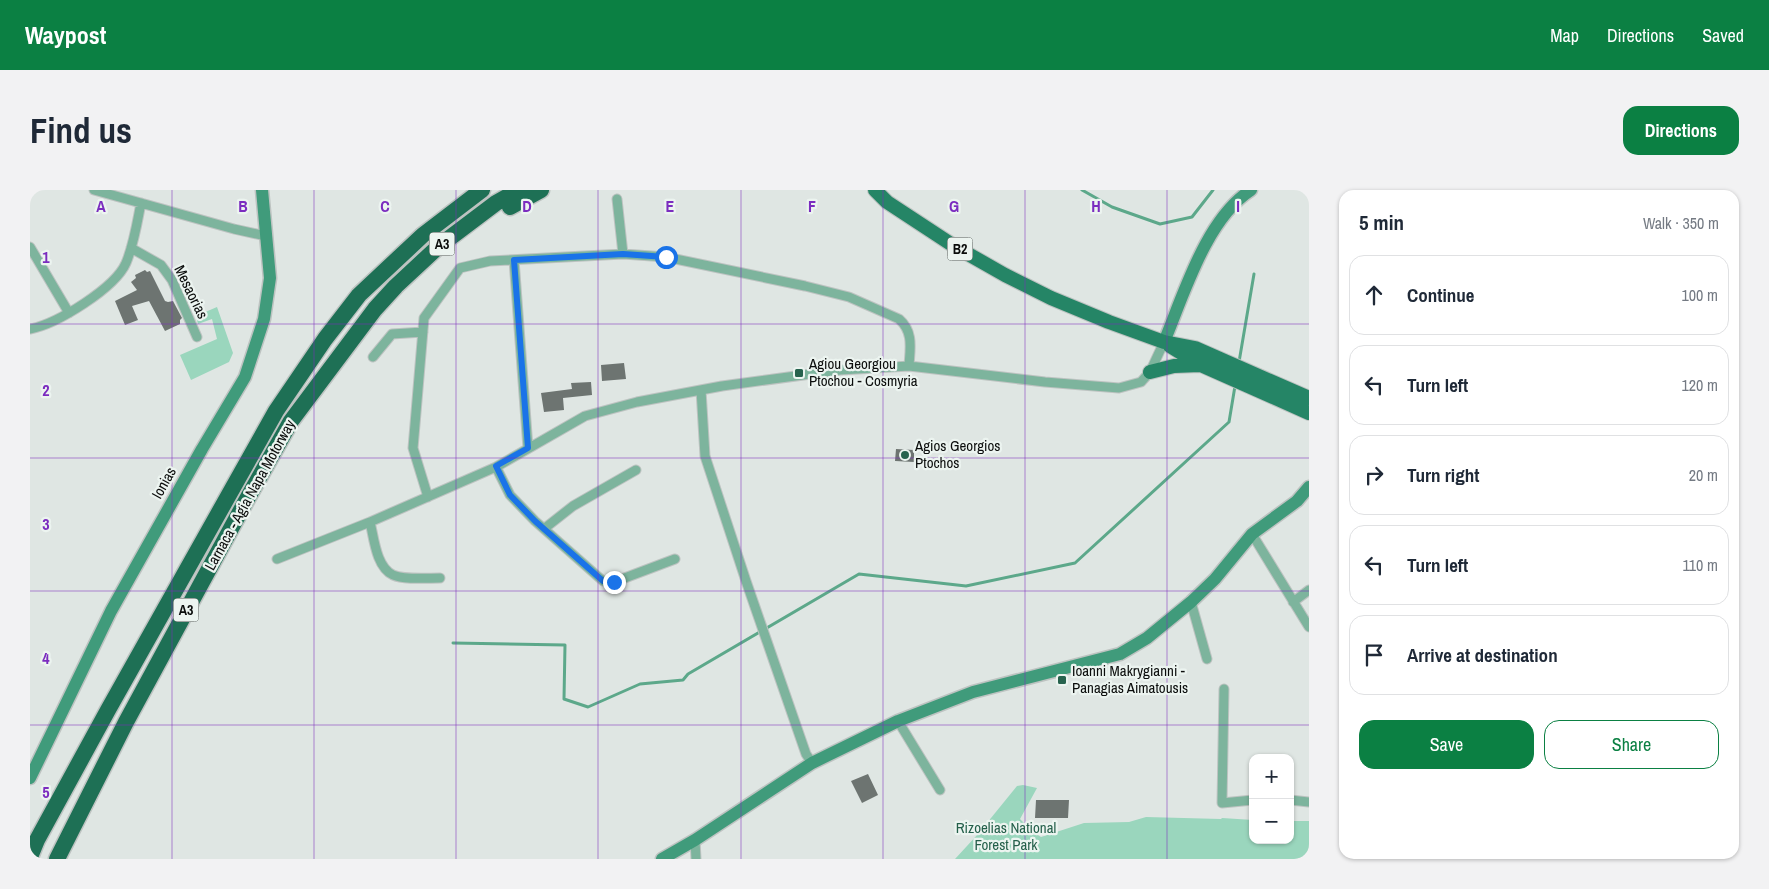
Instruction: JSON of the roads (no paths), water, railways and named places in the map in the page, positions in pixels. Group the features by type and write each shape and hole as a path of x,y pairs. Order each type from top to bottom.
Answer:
{"highway":[{"path":"359,295 383,266 418,231 471,190"},
{"name":"Larnaca - Agia Napa Motorway","path":"30,857 37,840 108,710 276,411 325,339 359,295 423,235 482,190"},
{"name":"Larnaca - Agia Napa Motorway","path":"57,859 126,722 291,421 375,309 396,286 439,246 496,203 520,190"},
{"path":"375,309 403,290 445,252 503,211 541,190"}],"main road":[{"name":"Ionias","path":"30,778 111,612 202,449 246,377 264,319 270,278 262,190"},
{"name":"B2","path":"875,190 887,202 954,246 1005,275 1101,319 1164,342 1195,348 1237,374 1309,413"},
{"path":"1164,342 1200,254 1225,214 1251,190"},
{"name":"B2","path":"1164,342 1201,365 1237,374 1309,398"},
{"path":"1150,372 1174,366 1201,365"},
{"path":"662,859 695,840 812,763 898,721 973,692 1120,654 1147,638 1191,602 1215,579 1252,534 1297,501 1309,487"}],"street":[{"path":"94,190 234,229 266,236"},
{"path":"617,199 623,254"},
{"path":"30,329 39,328 69,312 108,285 125,265 131,248 141,203"},
{"path":"30,247 69,312"},
{"name":"Mesaorias","path":"131,248 161,265 172,280 197,337"},
{"path":"428,497 413,448 424,318 460,268 490,261 623,254 666,257 805,286 849,297 900,319 905,324 911,338 909,366"},
{"path":"514,260 528,448"},
{"path":"373,357 392,334 423,332"},
{"path":"277,559 370,522 496,466 585,416 637,402 722,386 840,370 909,366 1045,382 1119,388 1141,382 1150,372 1164,342"},
{"path":"701,390 705,456 760,623 806,754 812,763"},
{"path":"496,466 510,495 535,521 603,581 614,582 675,559"},
{"path":"544,528 573,506 636,470"},
{"path":"370,522 379,556 384,568 392,575 440,578"},
{"path":"1252,534 1308,627"},
{"path":"1293,602 1309,590"},
{"path":"1191,602 1207,659"},
{"path":"1224,689 1222,803 1249,800"},
{"path":"898,721 940,790"},
{"path":"1294,800 1309,802"},
{"path":"695,840 696,859"}],"waterway":[{"path":"1082,190 1112,207 1160,224 1192,217 1213,190"},
{"path":"1239,362 1254,274"},
{"path":"453,643 565,645 564,699 588,707 640,684 683,680 688,674 859,574 966,586 1075,563 1229,422 1235,386"}],"place":[{"name":"Agiou Georgiou Ptochou - Cosmyria","path":"799,373"},
{"name":"Agios Georgios Ptochos","path":"905,455"},
{"name":"Ioanni Makrygianni - Panagias Aimatousis","path":"1062,680"}],"park label":[{"name":"Rizoelias National Forest Park","path":"1006,836"}]}
